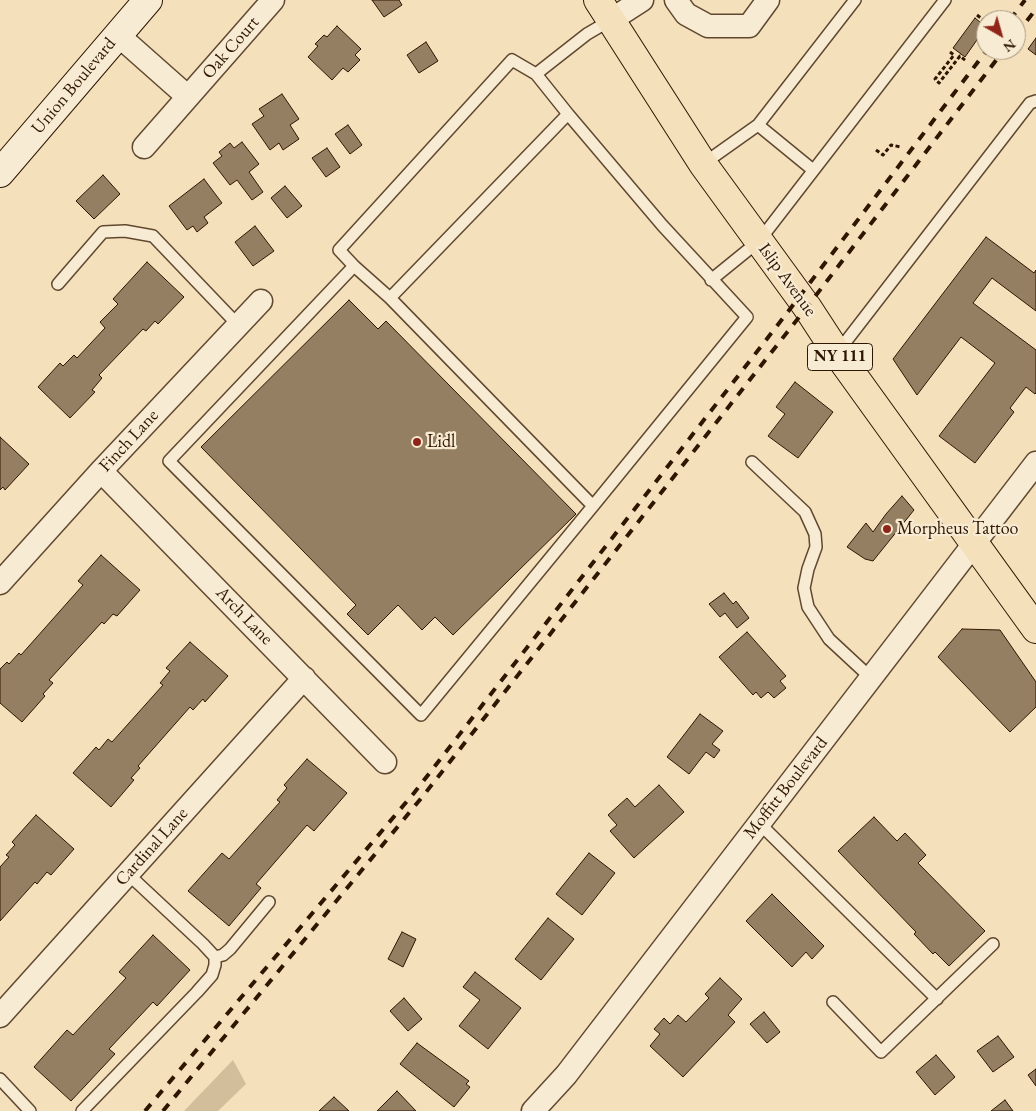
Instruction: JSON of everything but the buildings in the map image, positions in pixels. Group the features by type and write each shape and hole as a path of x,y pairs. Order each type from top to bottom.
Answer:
{"main road":[{"name":"Union Boulevard","path":"0,173 148,0"},
{"name":"Islip Avenue","path":"604,10 703,164 808,307 837,353 1036,629"}],"street":[{"name":"Oak Court","path":"144,147 273,0"},
{"path":"604,10 642,0"},
{"path":"676,0 686,14 708,26 749,26 768,0"},
{"path":"118,35 188,97"},
{"name":"Finch Lane","path":"0,583 101,471 261,301"},
{"name":"Moffitt Boulevard","path":"533,1111 566,1074 1036,463"},
{"name":"Arch Lane","path":"101,471 385,762"},
{"name":"Cardinal Lane","path":"0,1016 304,678"}],"lane":[{"path":"703,164 758,126 855,0"},
{"path":"711,280 759,241 945,0"},
{"path":"536,74 587,34 604,10"},
{"path":"354,266 169,461 421,715 593,506 747,317 656,219 536,74 512,60 339,250 390,298 593,506"},
{"path":"837,353 1030,103 1036,101"},
{"path":"390,298 568,114"},
{"path":"758,126 813,170"},
{"path":"58,284 103,232 125,231 153,236 238,325"},
{"path":"752,462 805,512 815,534 816,547 804,588 808,607 828,638 872,678"},
{"path":"760,823 937,999"},
{"path":"82,1111 212,975 215,966 215,957 203,944 128,874"},
{"path":"215,957 223,955 230,949 269,902"},
{"path":"834,1002 881,1052 992,944"},
{"path":"0,1078 30,1111"}],"path":[{"path":"950,52 954,55 935,80 939,82 960,56 966,61"},
{"path":"876,150 883,155 892,145 901,147"}],"shaded area":[{"path":"233,1060 246,1084 218,1111 184,1111"}],"railway":[{"path":"1018,10 1025,0"},
{"path":"1026,22 1036,9"},
{"path":"145,1111 414,793 787,313 979,60"},
{"path":"163,1111 423,796 807,307 996,60"}],"place":[{"name":"Lidl","path":"417,442"},
{"name":"Morpheus Tattoo","path":"887,529"}]}
